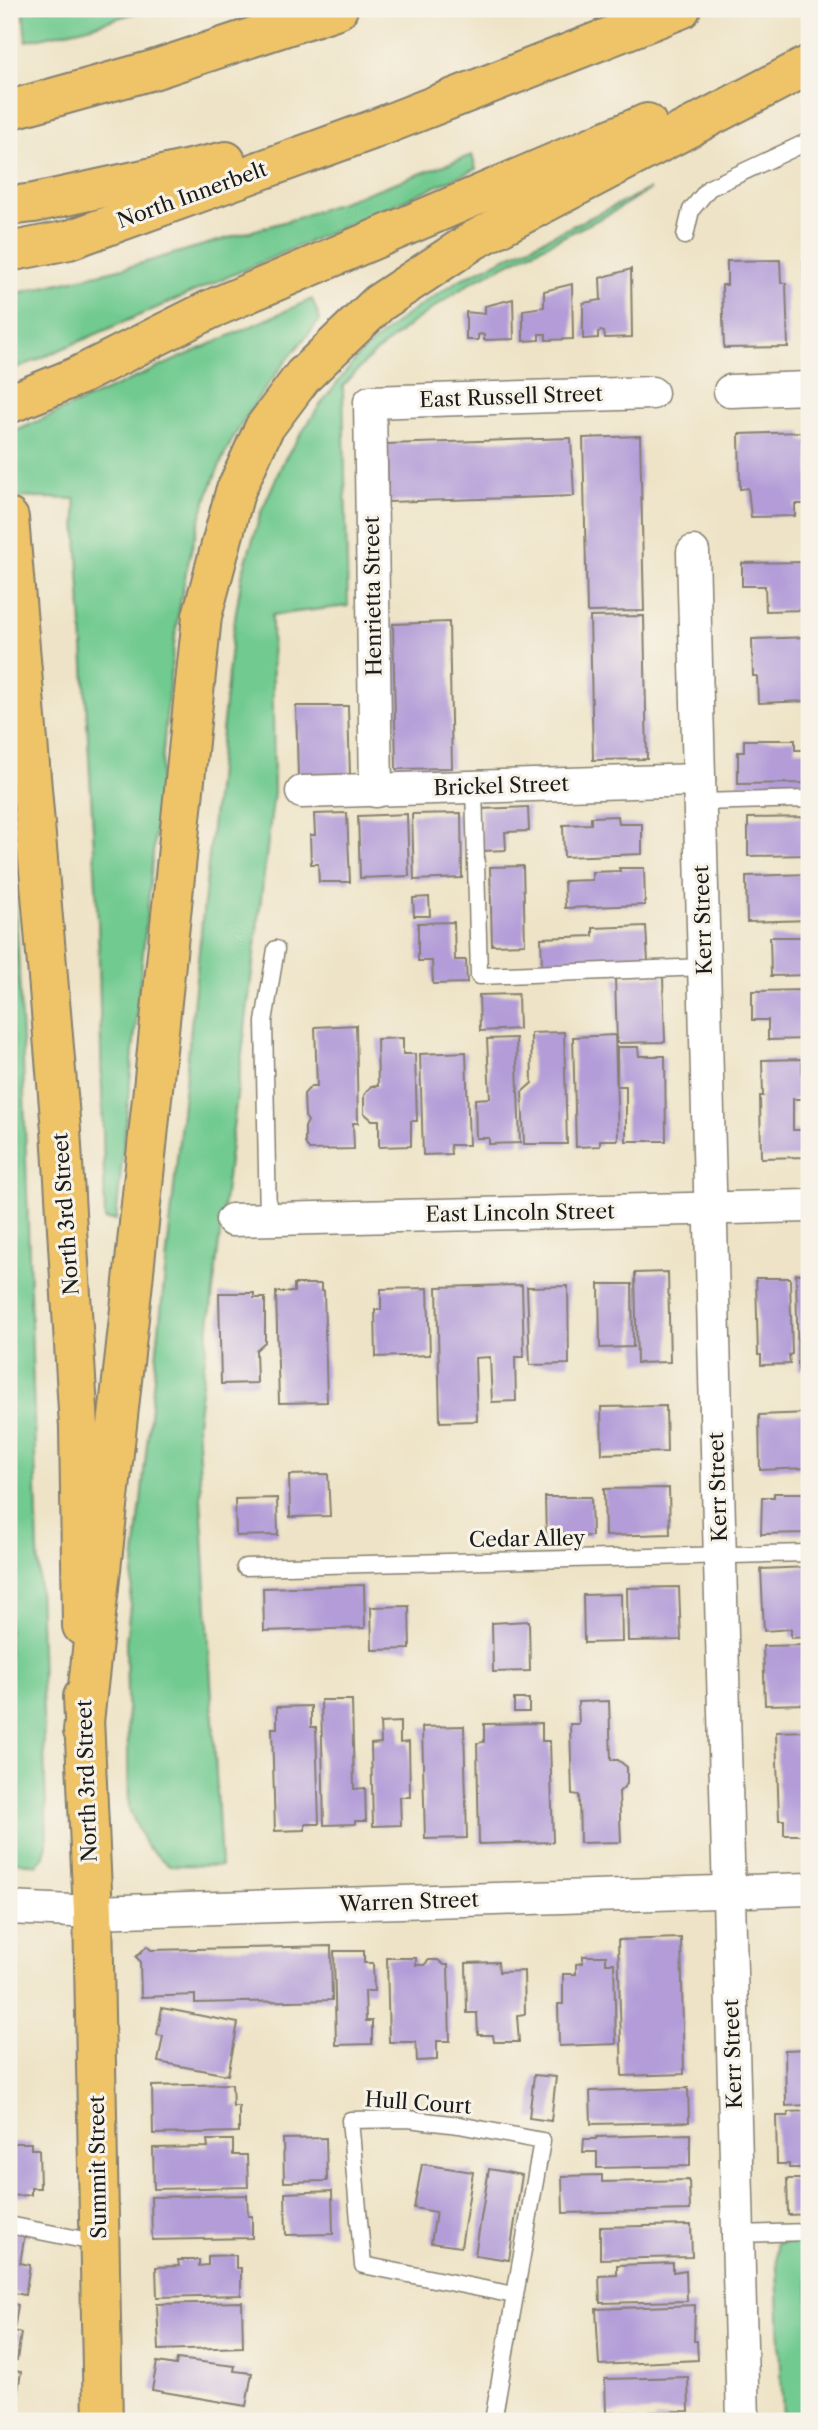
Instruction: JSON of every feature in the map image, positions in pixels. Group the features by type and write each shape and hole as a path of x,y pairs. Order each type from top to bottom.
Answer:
{"main road":[{"path":"9,110 153,71 338,9"},
{"name":"North Innerbelt","path":"9,252 69,240 372,130 681,9"},
{"path":"9,404 78,376 209,310 809,54"},
{"path":"83,1731 202,616 235,492 264,428 303,376 379,303 474,240 809,65"},
{"name":"North Innerbelt","path":"9,206 34,203 372,130"},
{"name":"North 3rd Street","path":"9,518 61,1130 78,1414 83,1731 93,1912"},
{"name":"Summit Street","path":"93,1912 103,2421"}],"street":[{"path":"730,391 809,388"},
{"name":"East Russell Street","path":"370,402 652,393"},
{"name":"Henrietta Street","path":"370,402 376,791"},
{"name":"Kerr Street","path":"693,552 743,2421"},
{"name":"Brickel Street","path":"302,792 474,787 699,791"},
{"name":"East Lincoln Street","path":"232,1220 809,1206"},
{"name":"Warren Street","path":"9,1908 93,1912 809,1889"}],"lane":[{"path":"685,236 691,210 709,188 809,141"},
{"path":"474,787 479,976 704,967"},
{"name":"Brickel Street","path":"699,791 809,799"},
{"path":"268,1219 264,1022 276,948"},
{"name":"Cedar Alley","path":"245,1567 809,1553"},
{"name":"Hull Court","path":"493,2421 542,2141 447,2123 408,2119 350,2120 363,2265 514,2295"},
{"path":"9,2225 99,2243"},
{"path":"738,2234 809,2232"}],"green space":[{"path":"23,9 148,9 85,28 26,41"},
{"path":"472,155 476,169 9,372 9,295 132,266 297,218"},
{"path":"650,189 611,213 473,281 413,322 367,360 343,386 348,606 272,615 274,792 197,1423 221,1866 168,1865 146,1846 129,1809 126,1643 232,637 242,575 261,512 284,460 320,405 359,355 402,318 459,280"},
{"path":"312,299 320,320 255,403 233,439 206,499 193,541 176,628 171,672 116,1220 105,1220 98,923 75,499 9,497 9,434"},
{"path":"9,810 23,1060 47,1845 43,1858 37,1865 9,1860"},
{"path":"809,2242 809,2421 783,2421 776,2243"}],"building":[{"path":"780,260 781,283 786,283 788,347 724,348 722,285 727,285 727,261"},
{"path":"803,261 809,261 809,322 805,322"},
{"path":"631,269 632,337 605,338 604,332 601,331 598,332 598,338 583,339 583,303 601,300 600,278"},
{"path":"572,284 573,339 546,340 546,334 539,334 539,340 523,341 523,310 544,307 544,291"},
{"path":"513,299 514,339 484,340 484,335 481,334 478,335 478,340 466,340 466,312 485,314 485,306"},
{"path":"802,432 802,441 809,441 809,504 795,504 795,516 751,517 748,488 740,489 739,434"},
{"path":"640,436 644,611 587,612 583,438"},
{"path":"571,438 574,496 388,502 387,444"},
{"path":"809,562 809,585 805,585 806,610 766,611 765,586 742,586 742,563"},
{"path":"644,616 647,759 593,760 590,617"},
{"path":"449,622 452,768 396,769 393,624"},
{"path":"809,637 809,701 758,703 757,676 753,676 752,639"},
{"path":"296,706 348,706 350,776 298,777"},
{"path":"744,740 795,740 795,750 809,750 809,783 738,784 738,752 744,752"},
{"path":"528,807 529,831 505,832 506,850 482,851 481,809"},
{"path":"347,813 350,882 319,882 318,864 311,864 310,835 315,835 314,814"},
{"path":"461,813 462,878 414,880 412,814"},
{"path":"407,814 409,876 360,878 358,816"},
{"path":"618,816 619,824 642,824 642,854 564,857 563,825 591,824 591,817"},
{"path":"809,817 809,855 748,856 748,818"},
{"path":"523,866 525,944 492,945 490,867"},
{"path":"619,868 644,868 645,905 565,908 564,881 592,880 592,872 620,871"},
{"path":"809,874 809,920 747,922 746,876"},
{"path":"429,897 430,916 414,916 413,898"},
{"path":"454,922 455,960 466,960 467,983 433,984 432,961 418,961 418,923"},
{"path":"646,926 648,962 542,966 541,938 593,936 593,928"},
{"path":"770,937 809,937 809,975 771,976"},
{"path":"663,976 665,1042 617,1043 615,978"},
{"path":"807,990 808,1039 768,1040 768,1020 752,1020 752,991"},
{"path":"518,994 519,1029 480,1031 479,995"},
{"path":"356,1025 358,1123 353,1123 354,1149 309,1150 305,1143 305,1127 308,1121 305,1117 304,1094 311,1086 317,1086 315,1027"},
{"path":"564,1032 567,1144 524,1144 522,1092 532,1083 531,1033"},
{"path":"615,1035 618,1140 600,1140 600,1146 576,1147 573,1037"},
{"path":"403,1038 403,1054 415,1054 417,1121 411,1121 411,1146 379,1147 379,1120 372,1120 364,1113 364,1095 371,1086 378,1086 377,1039"},
{"path":"516,1038 520,1143 489,1144 489,1138 476,1138 475,1099 490,1098 487,1039"},
{"path":"617,1047 638,1047 639,1056 665,1056 666,1141 626,1141 626,1086 617,1086"},
{"path":"466,1052 469,1145 450,1145 451,1154 423,1155 420,1054"},
{"path":"802,1059 803,1099 793,1099 793,1130 809,1130 809,1157 761,1158 762,1060"},
{"path":"668,1272 670,1362 637,1363 635,1273"},
{"path":"796,1274 809,1274 809,1369 798,1370"},
{"path":"756,1278 790,1278 790,1364 761,1365 761,1355 758,1355"},
{"path":"294,1284 321,1284 321,1291 324,1291 327,1402 279,1403 276,1292 294,1292"},
{"path":"599,1284 632,1284 633,1347 600,1348"},
{"path":"522,1285 524,1357 515,1357 516,1401 492,1402 490,1357 475,1358 477,1421 440,1422 437,1287"},
{"path":"568,1286 569,1364 530,1365 527,1287"},
{"path":"428,1288 430,1355 376,1357 375,1310 381,1310 381,1289"},
{"path":"219,1293 254,1293 254,1298 265,1298 265,1342 256,1350 257,1383 221,1384"},
{"path":"666,1406 667,1452 602,1454 601,1407"},
{"path":"809,1413 809,1468 760,1470 759,1415"},
{"path":"328,1474 330,1516 290,1517 289,1475"},
{"path":"669,1488 670,1534 605,1536 604,1489"},
{"path":"774,1493 809,1493 809,1533 761,1534 762,1497 774,1497"},
{"path":"545,1497 591,1497 592,1536 546,1538"},
{"path":"277,1498 278,1535 236,1536 235,1499"},
{"path":"809,1567 809,1637 791,1638 791,1629 764,1631 761,1569"},
{"path":"364,1585 365,1628 264,1631 263,1588"},
{"path":"679,1587 681,1640 628,1641 627,1588"},
{"path":"621,1594 622,1642 584,1643 583,1595"},
{"path":"409,1606 410,1649 372,1650 371,1607"},
{"path":"529,1621 530,1671 493,1672 492,1623"},
{"path":"809,1645 809,1704 765,1705 763,1646"},
{"path":"514,1699 529,1699 529,1712 514,1712"},
{"path":"321,1700 352,1700 354,1789 365,1788 366,1821 324,1825"},
{"path":"609,1701 611,1760 618,1760 627,1767 627,1784 619,1792 621,1842 580,1843 579,1795 572,1794 570,1724 579,1724 578,1702"},
{"path":"311,1706 311,1727 316,1727 319,1824 305,1824 305,1830 275,1831 272,1728 277,1728 277,1707"},
{"path":"400,1722 400,1743 409,1742 410,1797 400,1797 401,1825 373,1826 371,1744 381,1743 380,1723"},
{"path":"542,1723 542,1741 550,1741 553,1842 479,1844 477,1743 484,1742 484,1724"},
{"path":"464,1726 467,1838 425,1839 422,1727"},
{"path":"809,1731 809,1835 784,1835 784,1820 779,1820 776,1732"},
{"path":"681,1938 684,2074 622,2076 618,1940"},
{"path":"147,1946 151,1950 331,1946 332,2000 195,2003 195,1995 141,1997 140,1961 136,1957"},
{"path":"334,1951 364,1951 364,1963 373,1963 374,1991 365,1991 366,2021 372,2021 372,2044 336,2045"},
{"path":"583,1956 606,1956 606,1963 614,1963 616,2044 559,2046 558,2004 563,2004 563,1974 576,1974 576,1964 583,1963"},
{"path":"387,1958 416,1958 416,1965 438,1960 448,1965 450,2041 437,2041 437,2060 417,2061 416,2042 389,2042"},
{"path":"498,1962 499,1972 524,1971 525,2014 517,2015 519,2042 494,2042 493,2035 478,2035 477,2013 467,2013 466,1963"},
{"path":"162,2008 238,2023 228,2075 158,2062 163,2036 157,2035"},
{"path":"809,2049 809,2105 786,2106 785,2050"},
{"path":"534,2075 556,2077 551,2121 529,2118"},
{"path":"232,2084 233,2106 239,2106 239,2132 153,2134 152,2086"},
{"path":"688,2088 689,2122 591,2124 590,2091"},
{"path":"809,2111 809,2168 789,2168 789,2164 777,2164 776,2116 788,2116 788,2112"},
{"path":"690,2134 690,2166 597,2168 597,2152 583,2152 584,2139"},
{"path":"326,2138 327,2181 284,2182 283,2139"},
{"path":"207,2140 233,2140 233,2155 247,2155 248,2187 154,2189 153,2148 208,2147"},
{"path":"9,2143 31,2143 31,2149 39,2149 40,2188 31,2188 31,2195 9,2196"},
{"path":"422,2164 473,2172 461,2247 431,2243 436,2212 414,2208"},
{"path":"489,2169 522,2175 509,2260 475,2255"},
{"path":"602,2175 602,2182 689,2180 690,2210 563,2213 562,2176"},
{"path":"787,2179 809,2179 809,2214 788,2215"},
{"path":"332,2191 333,2234 286,2235 285,2193"},
{"path":"247,2195 248,2216 252,2216 252,2238 152,2240 151,2197"},
{"path":"691,2225 692,2257 600,2259 600,2227"},
{"path":"9,2231 25,2234 20,2263 30,2265 25,2295 9,2292"},
{"path":"236,2255 236,2268 241,2268 241,2295 157,2297 156,2267 179,2266 178,2260 199,2260 199,2266 208,2265 208,2256"},
{"path":"673,2263 673,2272 686,2270 687,2301 600,2303 599,2276 617,2275 617,2265"},
{"path":"242,2302 243,2347 159,2350 157,2304"},
{"path":"9,2303 18,2305 14,2331 21,2333 17,2360 9,2358"},
{"path":"695,2305 694,2341 697,2341 698,2360 599,2365 596,2309"},
{"path":"177,2359 235,2366 234,2371 252,2373 246,2406 152,2390 157,2362 176,2365"},
{"path":"9,2370 21,2372 14,2414 9,2413"},
{"path":"688,2377 689,2411 606,2413 605,2379"},
{"path":"699,2417 699,2421 654,2421 654,2419"}]}
